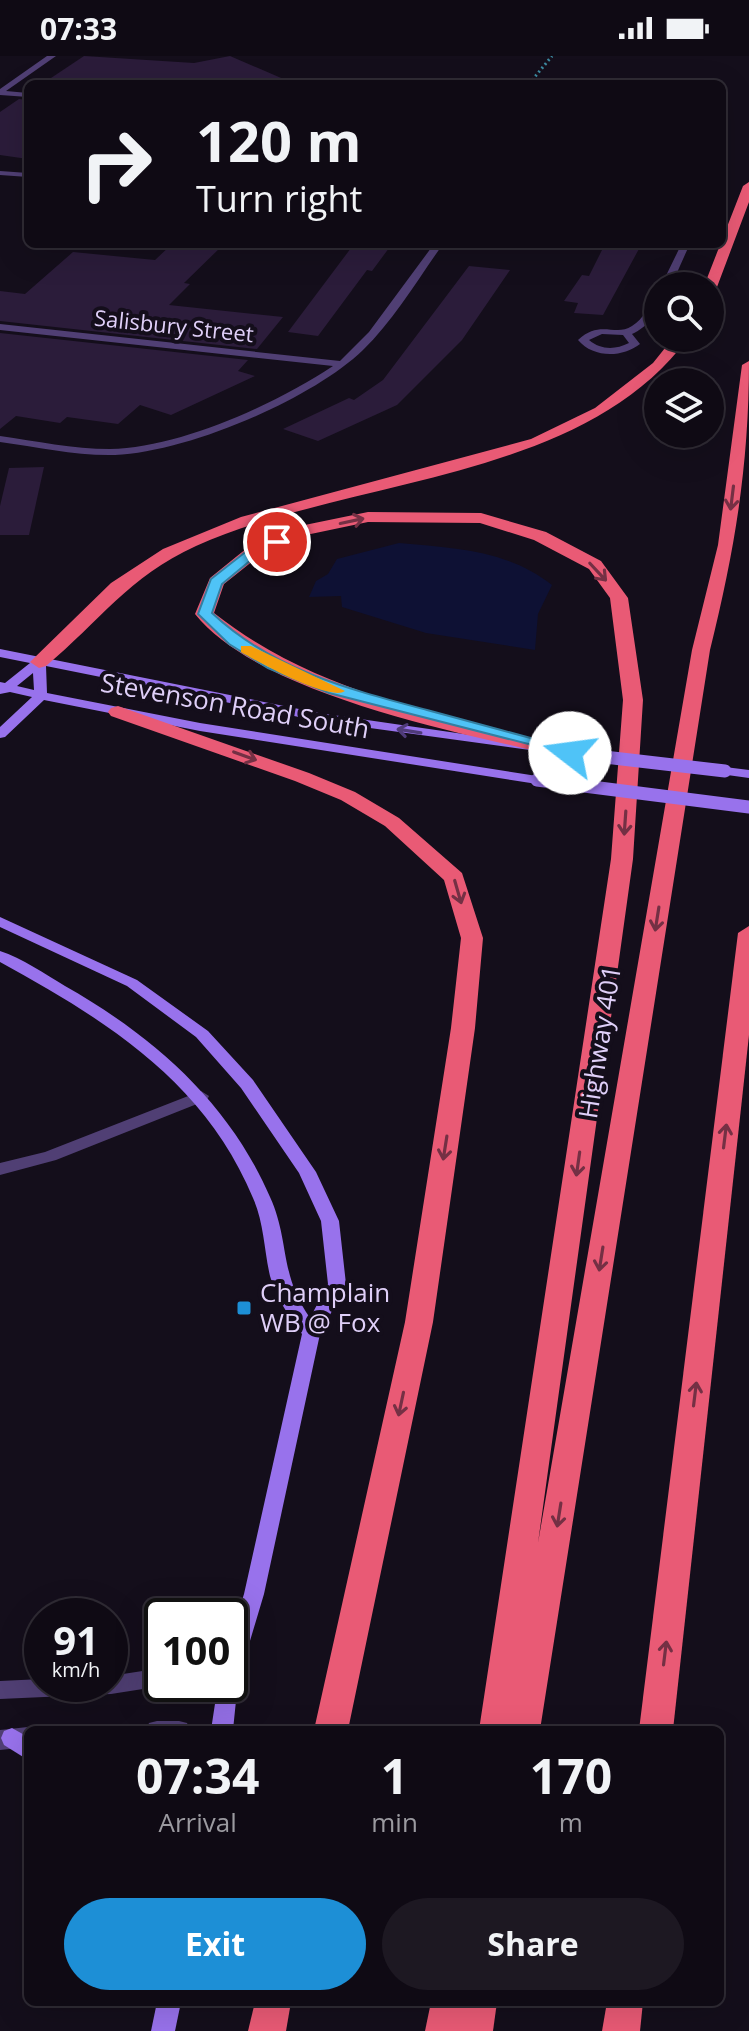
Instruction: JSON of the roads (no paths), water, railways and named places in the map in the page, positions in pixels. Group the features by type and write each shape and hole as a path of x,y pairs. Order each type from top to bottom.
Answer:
{"highway":[{"path":"726,246 749,186"},
{"path":"716,272 725,248"},
{"path":"39,662 58,647 102,600 163,555 199,537 247,521 537,442 600,411 658,366 670,352"},
{"name":"Highway 401","path":"524,1726 701,650 727,545 749,365"},
{"path":"497,1726 622,859 633,700 619,598 595,565 540,536 481,518 368,517 301,531 253,552 216,582 204,614 234,641 273,665 334,690 570,753"},
{"path":"118,712 302,777 348,796 392,822 454,878 472,938 463,1028 419,1322 332,1726"},
{"path":"656,1726 749,933"},
{"path":"267,2031 272,2006"},
{"path":"444,2031 448,2006"},
{"path":"474,2031 478,2006"},
{"path":"621,2031 624,2006"}],"main road":[{"name":"Stevenson Road South","path":"0,653 319,717 570,753 749,774"},
{"path":"2,689 39,662"},
{"path":"0,734 41,695 39,662"},
{"name":"Stevenson Road South","path":"2,689 118,712 537,780 749,807"},
{"path":"0,921 132,983 202,1034 247,1084 307,1172 330,1221 337,1284 311,1334 248,1614"},
{"path":"0,956 87,1002 154,1050 201,1096 261,1195 283,1289 311,1334"},
{"path":"223,1726 226,1702"},
{"path":"162,2006 162,2031"},
{"path":"162,2031 168,2006"}],"street":[{"path":"0,92 52,56"},
{"path":"0,92 24,95"},
{"path":"0,173 24,175"},
{"path":"0,439 125,451 195,437 272,404 343,364 362,347 436,248"},
{"path":"673,272 684,248"},
{"path":"627,334 644,323"},
{"name":"Salisbury Street","path":"0,327 343,364"},
{"path":"0,1169 50,1156 201,1096"},
{"path":"0,1690 111,1685 144,1680"}],"place":[{"name":"Champlain WB @ Fox","path":"244,1308"}]}
